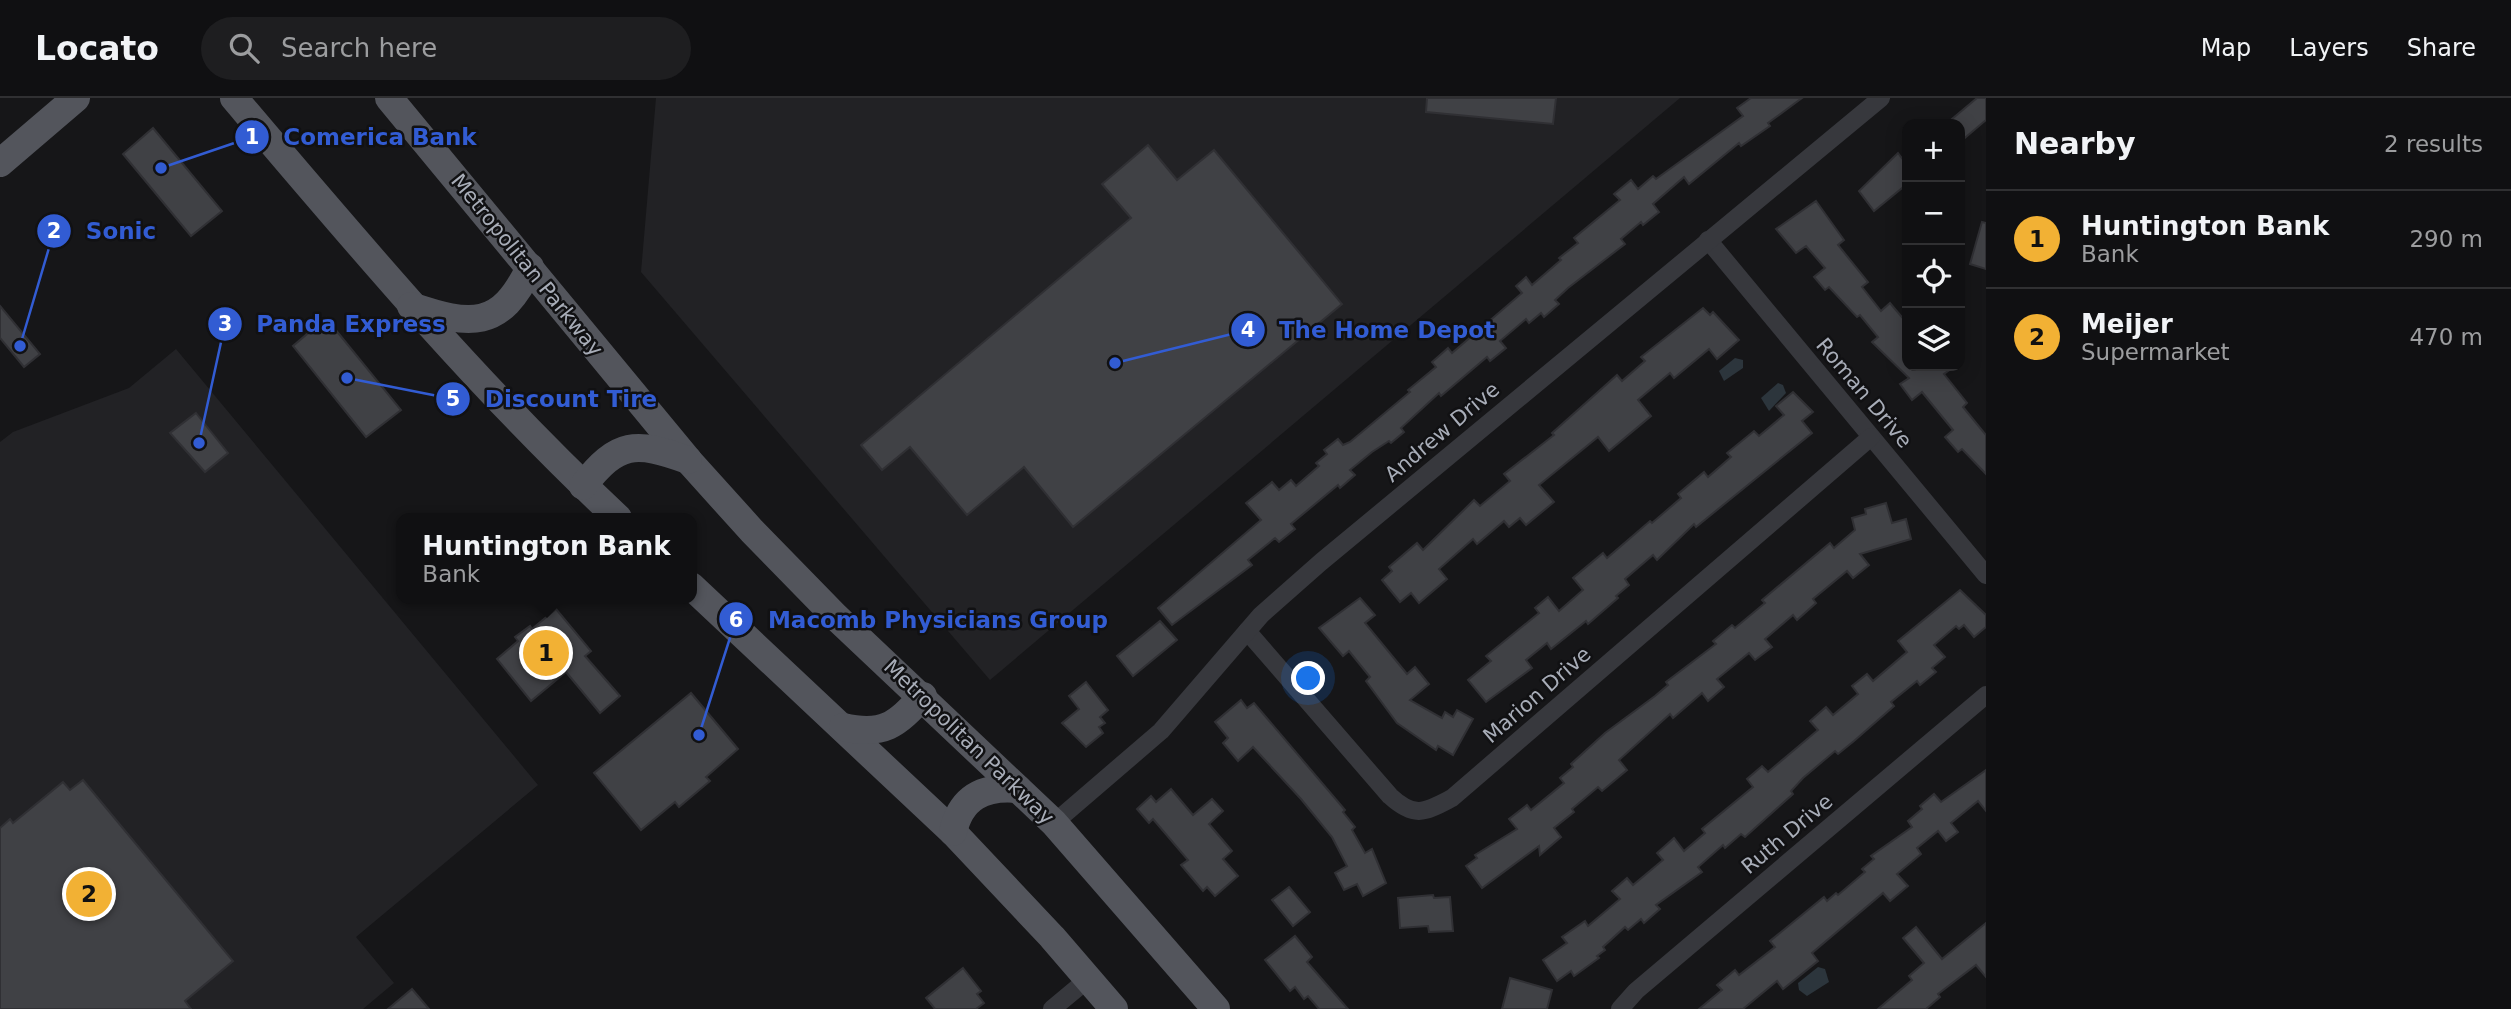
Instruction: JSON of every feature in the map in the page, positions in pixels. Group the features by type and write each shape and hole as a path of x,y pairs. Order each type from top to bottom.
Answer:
{"main road":[{"path":"0,163 76,98"},
{"path":"234,98 468,370 613,513"},
{"name":"Metropolitan Parkway","path":"389,98 688,460 801,582 1054,823 1216,1009"},
{"path":"411,306 442,317 485,317 500,311 512,300 530,267"},
{"path":"583,486 604,460 616,452 631,448 648,448 688,460"},
{"path":"697,592 953,832 1114,1009"},
{"path":"843,727 862,731 890,727 923,696"},
{"path":"953,832 957,816 971,798 998,787 1018,789"}],"street":[{"name":"Andrew Drive","path":"1054,823 1174,718 1247,631 1321,562 1881,98"},
{"name":"Roman Drive","path":"1708,240 1986,575"},
{"name":"Marion Drive","path":"1247,631 1390,796 1409,810 1420,812 1431,809 1452,798 1871,438"},
{"name":"Ruth Drive","path":"1619,1009 1636,991 1986,695"},
{"path":"1052,1009 1088,979"}],"shaded area":[{"path":"656,98 1680,98 990,680 641,272"},
{"path":"176,349 538,785 356,937 394,983 363,1009 0,1009 0,442 13,432 129,388"},
{"path":"1735,358 1743,360 1743,368 1724,381 1719,371"},
{"path":"1778,383 1783,385 1786,393 1769,411 1761,398"},
{"path":"1818,967 1825,969 1829,982 1807,996 1799,990 1798,983"}],"building":[{"path":"1427,98 1556,98 1553,124 1426,112"},
{"path":"1751,98 1802,98 1768,123 1770,126 1741,146 1739,143 1689,184 1684,177 1653,204 1659,212 1643,225 1641,222 1621,239 1625,244 1568,288 1555,300 1559,304 1544,317 1541,313 1529,323 1526,319 1500,341 1506,348 1490,361 1487,357 1441,396 1439,393 1401,428 1404,432 1391,443 1389,441 1372,452 1350,470 1355,475 1340,488 1338,485 1291,524 1295,529 1279,542 1275,538 1248,560 1252,565 1172,625 1158,608 1261,520 1246,503 1272,482 1279,490 1291,480 1296,486 1319,466 1316,463 1327,454 1324,450 1338,439 1343,445 1350,442 1410,392 1408,390 1436,367 1432,362 1448,348 1452,353 1522,293 1516,286 1526,277 1532,285 1561,260 1559,258 1578,243 1574,238 1620,200 1614,194 1631,180 1638,189 1653,176 1656,179 1743,116 1737,108"},
{"path":"1977,98 1986,98 1986,120 1965,138 1965,119 1952,119"},
{"path":"153,128 222,211 191,236 123,154"},
{"path":"1148,145 1177,180 1214,150 1342,304 1073,527 1024,467 967,515 910,447 882,470 861,445 1131,218 1102,184"},
{"path":"1898,153 1902,158 1902,188 1874,211 1859,191"},
{"path":"1816,201 1844,240 1838,245 1868,282 1862,287 1881,311 1890,303 1902,317 1902,371 1948,371 1944,374 1967,403 1963,407 1986,435 1986,474 1962,449 1958,452 1945,437 1953,430 1922,392 1912,400 1900,384 1909,378 1872,342 1878,337 1860,315 1857,317 1829,287 1825,290 1814,277 1825,268 1806,246 1796,253 1776,229"},
{"path":"1982,222 1986,223 1986,269 1970,264"},
{"path":"0,306 40,354 24,367 0,338"},
{"path":"1703,308 1710,315 1713,312 1739,340 1717,359 1709,349 1674,378 1670,373 1638,400 1651,416 1609,451 1598,437 1539,485 1554,502 1526,525 1520,518 1509,527 1504,521 1477,544 1473,539 1439,569 1447,579 1419,603 1411,593 1400,602 1382,580 1392,571 1389,567 1417,543 1423,550 1474,500 1480,506 1510,481 1504,474 1554,435 1552,433 1617,375 1622,381 1645,361 1641,357"},
{"path":"326,318 401,410 366,437 293,346"},
{"path":"1793,392 1813,412 1802,421 1812,433 1696,527 1694,524 1657,560 1653,555 1625,579 1629,585 1616,596 1618,598 1588,624 1586,621 1551,649 1547,643 1526,660 1532,668 1486,702 1468,680 1491,661 1486,656 1539,613 1535,608 1548,597 1559,611 1583,590 1573,578 1603,553 1607,558 1650,521 1652,523 1681,498 1678,494 1704,472 1708,477 1731,457 1727,453 1754,431 1759,436 1784,415 1776,406"},
{"path":"196,413 228,453 205,472 170,433"},
{"path":"1886,503 1892,523 1906,519 1911,539 1860,554 1869,565 1853,578 1847,571 1813,599 1816,603 1797,620 1793,615 1765,639 1772,647 1755,660 1749,653 1717,679 1724,687 1708,701 1702,693 1673,718 1670,714 1619,760 1627,770 1602,791 1598,787 1554,828 1561,837 1540,855 1539,846 1482,888 1466,866 1477,858 1475,855 1517,829 1509,819 1527,805 1531,810 1564,783 1560,778 1573,767 1571,764 1605,733 1655,696 1668,685 1666,682 1716,644 1713,641 1732,625 1735,628 1765,603 1762,600 1830,543 1834,548 1855,530 1852,518 1866,514 1865,509"},
{"path":"1960,590 1986,615 1986,627 1974,637 1964,625 1959,629 1956,626 1934,645 1945,657 1932,668 1936,672 1920,685 1917,681 1891,702 1894,706 1854,741 1838,754 1835,751 1803,778 1791,791 1793,794 1745,837 1741,834 1725,848 1723,845 1698,867 1702,872 1656,905 1660,909 1644,923 1641,919 1628,930 1625,927 1603,947 1605,950 1597,956 1599,958 1574,976 1571,971 1557,981 1543,960 1567,943 1562,937 1585,921 1588,926 1620,899 1612,891 1627,878 1633,885 1663,860 1657,853 1674,838 1684,851 1705,833 1702,829 1753,787 1747,779 1762,766 1768,772 1818,730 1810,721 1826,707 1833,715 1858,694 1852,686 1867,674 1873,681 1907,652 1898,641"},
{"path":"1360,598 1375,615 1365,623 1407,674 1415,667 1429,684 1410,700 1442,718 1445,712 1453,717 1457,710 1473,719 1453,755 1438,746 1436,750 1397,723 1366,681 1370,677 1349,651 1343,656 1319,628"},
{"path":"556,609 591,651 585,656 620,696 600,713 566,672 531,701 497,659 518,641 515,637 530,626 532,629"},
{"path":"1160,621 1177,640 1133,676 1117,656"},
{"path":"1086,682 1108,710 1100,717 1105,723 1099,727 1103,733 1086,747 1062,723 1079,709 1069,696"},
{"path":"691,693 738,749 706,777 710,781 679,807 675,802 641,830 594,773"},
{"path":"1241,700 1247,708 1254,703 1345,810 1343,812 1355,827 1352,830 1365,853 1372,849 1386,883 1363,896 1357,884 1344,890 1335,873 1347,866 1332,837 1301,799 1253,747 1238,761 1223,743 1228,738 1215,722"},
{"path":"1986,770 1986,811 1978,801 1951,823 1958,832 1946,841 1938,831 1917,848 1921,854 1897,874 1908,886 1890,901 1883,893 1812,953 1818,961 1783,989 1777,981 1743,1009 1699,1009 1722,990 1717,985 1735,970 1739,975 1775,947 1770,941 1824,897 1827,901 1836,893 1838,895 1865,872 1862,869 1874,859 1871,856 1912,827 1908,821 1934,794 1941,802"},
{"path":"83,780 233,961 185,1001 191,1009 0,1009 0,828 10,819 13,823 63,782 70,790"},
{"path":"1171,789 1193,815 1212,799 1223,811 1209,824 1232,851 1223,859 1238,876 1215,896 1207,887 1203,891 1181,865 1188,860 1153,819 1149,823 1137,809 1151,796 1156,802"},
{"path":"1289,887 1310,912 1293,926 1272,900"},
{"path":"1433,895 1434,898 1450,897 1453,931 1429,932 1428,926 1400,928 1398,898"},
{"path":"1986,923 1986,977 1976,965 1938,994 1940,997 1926,1009 1878,1009 1912,980 1909,976 1924,963 1903,938 1916,927 1942,959"},
{"path":"1295,936 1312,957 1307,962 1348,1009 1319,1009 1308,996 1304,999 1295,987 1290,991 1265,960"},
{"path":"963,968 981,991 977,994 984,1003 976,1009 935,1009 926,998"},
{"path":"1510,978 1552,990 1547,1009 1502,1009"},
{"path":"412,989 429,1009 388,1009"}],"place":[{"name":"Comerica Bank","path":"161,168"},
{"name":"Sonic","path":"20,346"},
{"name":"The Home Depot","path":"1115,363"},
{"name":"Discount Tire","path":"347,378"},
{"name":"Panda Express","path":"199,443"},
{"name":"Huntington Bank","path":"546,653"},
{"name":"Macomb Physicians Group","path":"699,735"},
{"name":"Meijer","path":"89,894"}]}
